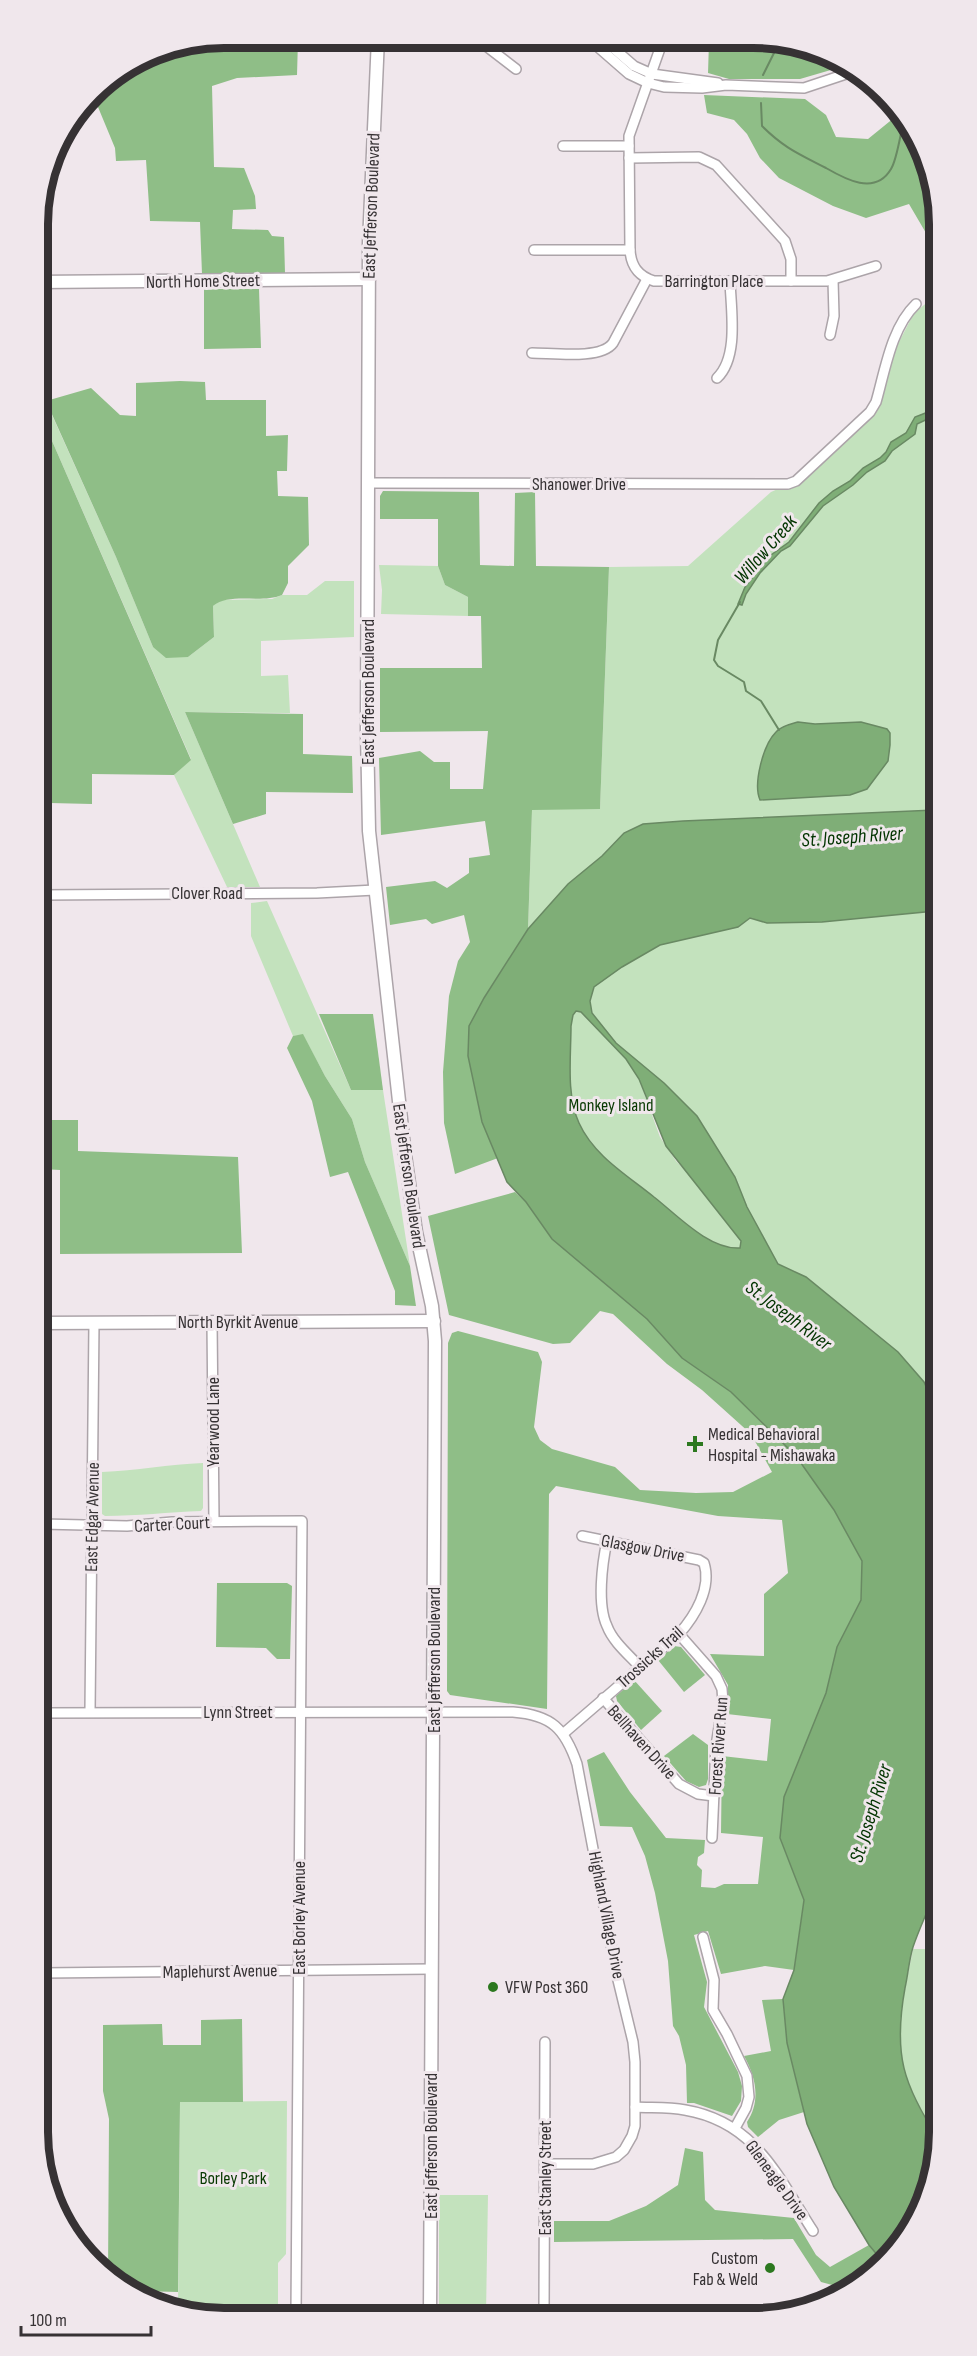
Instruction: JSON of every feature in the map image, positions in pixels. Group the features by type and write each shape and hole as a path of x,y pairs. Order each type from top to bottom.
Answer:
{"street":[{"name":"East Jefferson Boulevard","path":"378,48 369,279 369,831 407,1166 416,1232 434,1321 430,2308"},
{"path":"489,48 516,69"},
{"path":"599,48 629,74 650,78 726,85 804,88 845,74"},
{"path":"613,48 650,78"},
{"name":"Barrington Place","path":"660,48 631,130 629,146 630,250 636,270 647,279 654,281 791,281 833,280 876,266"},
{"path":"563,146 629,146"},
{"path":"629,158 699,157 716,165 785,241 791,259 791,281"},
{"path":"534,250 630,250"},
{"name":"North Home Street","path":"48,282 369,279"},
{"path":"532,353 581,354 606,350 613,343 647,279"},
{"path":"830,335 834,316 833,280"},
{"path":"717,378 726,368 730,354 730,281"},
{"name":"Shanower Drive","path":"369,483 788,484 796,481 870,412 876,402 899,329 909,311 916,304"},
{"name":"Clover Road","path":"48,895 317,893 375,890"},
{"name":"North Byrkit Avenue","path":"48,1323 434,1321"},
{"name":"Yearwood Lane","path":"213,1322 213,1521"},
{"name":"East Edgar Avenue","path":"90,1712 94,1323"},
{"name":"Carter Court","path":"48,1524 302,1521"},
{"name":"East Borley Avenue","path":"296,2308 302,1521"},
{"name":"Glasgow Drive","path":"582,1536 690,1557 704,1563"},
{"path":"607,1541 603,1559 604,1618 612,1636 640,1667"},
{"name":"Trossicks Trail","path":"564,1733 679,1634 693,1618 699,1607 706,1576 704,1563"},
{"name":"Forest River Run","path":"679,1634 716,1676 722,1689 723,1702 716,1746 712,1838"},
{"name":"Bellhaven Drive","path":"603,1698 679,1784 698,1794 714,1796"},
{"path":"434,1711 528,1713 554,1724 564,1733"},
{"name":"Lynn Street","path":"48,1713 434,1711"},
{"name":"Highland Village Drive","path":"545,2164 593,2164 616,2157 624,2150 635,2126 635,2062 629,2021 617,1976 577,1764 564,1733"},
{"path":"703,1937 714,1980 713,2010 747,2076 749,2097 735,2128"},
{"name":"Maplehurst Avenue","path":"48,1973 432,1970"},
{"name":"East Stanley Street","path":"544,2308 545,2042"},
{"name":"Gleneagle Drive","path":"635,2107 690,2110 735,2128 751,2140 762,2153 813,2231"}],"green space":[{"path":"929,301 929,810 683,821 624,833 602,856 568,884 528,929 532,809 600,809 609,567 688,566 771,492 796,481 866,417 887,365 914,313"},
{"path":"48,406 116,557 153,647 188,657 214,637 213,606 220,600 272,599 282,595 307,595 325,581 354,581 354,637 261,641 261,676 288,675 290,713 185,712 260,887 227,887 174,775 191,759 48,432"},
{"path":"379,565 438,566 445,585 468,597 468,616 381,614 382,590"},
{"path":"267,901 351,1090 383,1090 410,1266 365,1162 352,1119 303,1035 293,1036 251,936 251,903"},
{"path":"929,912 929,1393 924,1382 898,1352 778,1264 747,1207 735,1177 697,1116 664,1083 616,1043 592,1013 590,1001 593,987 660,945 738,927 750,918 767,923 822,922"},
{"name":"Monkey Island","path":"576,1011 581,1012 626,1059 639,1079 660,1137 676,1161 741,1241 740,1248 717,1243 683,1222 612,1164 585,1135 575,1112 571,1088 571,1026"},
{"path":"203,1463 203,1508 201,1511 117,1516 102,1514 102,1472"},
{"path":"913,1949 929,1949 929,2123 912,2095 902,2062 900,2030"},
{"name":"Borley Park","path":"287,2101 286,2254 278,2263 278,2305 280,2308 224,2308 178,2302 180,2102"},
{"path":"439,2195 488,2195 486,2308 439,2308"}],"shaded area":[{"path":"213,48 298,48 297,75 237,78 212,86 214,167 244,168 255,196 256,209 233,210 232,229 268,230 272,236 284,237 285,273 202,274 200,222 150,221 146,160 116,161 115,148 97,104 117,84 146,66 190,51"},
{"path":"709,48 764,48 787,51 809,57 835,69 800,79 729,79 708,73"},
{"path":"704,95 805,99 826,115 836,137 868,139 894,118 916,157 923,179 929,238 909,204 866,218 833,206 779,178 760,158 747,134 734,120 707,113"},
{"path":"204,289 259,289 261,348 204,349"},
{"path":"205,382 206,400 266,400 266,436 288,435 287,471 277,471 278,496 308,497 309,545 288,566 288,583 282,595 265,599 228,600 213,606 214,637 188,657 166,658 153,647 116,557 48,405 48,400 91,388 120,415 136,416 136,383"},
{"path":"48,432 191,760 174,775 92,774 92,804 50,803 50,768 48,768"},
{"path":"383,491 479,492 480,565 514,566 515,493 535,492 536,566 609,567 600,809 532,810 528,929 484,998 468,1056 482,1122 498,1158 455,1174 444,1123 443,1072 449,996 458,961 470,942 464,915 432,924 426,919 390,925 386,887 435,881 447,888 469,873 469,858 490,855 485,821 381,835 379,758 420,751 434,762 450,762 450,789 483,789 488,731 380,732 380,668 482,668 481,616 468,616 468,597 445,585 438,566 438,519 380,519 380,496"},
{"path":"185,712 303,714 303,754 352,756 353,793 266,792 266,814 233,824"},
{"path":"319,1014 373,1014 383,1090 351,1090"},
{"path":"303,1034 325,1076 352,1119 365,1162 410,1266 416,1306 395,1305 395,1291 348,1172 330,1177 312,1101 287,1048 293,1036"},
{"path":"48,1120 78,1120 78,1151 238,1157 242,1253 60,1254 60,1170 48,1169"},
{"path":"515,1192 526,1202 552,1239 647,1319 682,1358 731,1392 796,1456 834,1510 862,1561 861,1600 837,1647 826,1693 780,1838 804,1900 794,1970 765,1966 721,1974 708,1931 694,1935 707,1982 704,2007 738,2072 742,2086 741,2101 732,2116 694,2103 687,2103 686,2065 679,2036 673,2026 668,1961 655,1893 645,1856 632,1827 600,1826 587,1760 604,1752 630,1792 666,1838 705,1840 704,1853 698,1857 697,1865 702,1870 701,1887 758,1884 763,1837 721,1833 722,1756 767,1761 771,1719 727,1714 728,1685 710,1654 764,1656 764,1594 788,1573 782,1520 718,1516 556,1486 549,1494 547,1709 450,1695 447,1691 448,1343 452,1333 458,1331 538,1352 542,1362 534,1427 540,1440 552,1449 615,1467 640,1490 733,1492 772,1472 751,1434 702,1390 667,1364 613,1314 600,1311 570,1343 553,1344 449,1315 428,1216"},
{"path":"217,1583 287,1583 292,1586 290,1659 277,1659 266,1648 216,1647"},
{"path":"674,1646 681,1647 705,1675 684,1692 658,1660"},
{"path":"634,1680 662,1711 641,1730 617,1701 616,1696"},
{"path":"693,1734 708,1745 708,1779 706,1785 699,1787 686,1781 664,1756"},
{"path":"783,1999 787,2043 804,2112 779,2120 758,2137 748,2127 747,2122 754,2106 755,2089 752,2072 744,2056 771,2051 762,2000"},
{"path":"242,2019 243,2102 180,2102 178,2292 149,2291 108,2264 109,2119 103,2091 103,2025 162,2024 163,2045 201,2045 201,2020"},
{"path":"685,2148 703,2152 705,2200 715,2210 794,2218 816,2255 830,2267 869,2245 878,2255 851,2278 837,2286 821,2282 793,2239 554,2242 554,2221 609,2221 646,2206 678,2185"}],"water":[{"path":"928,412 929,418 917,424 915,434 892,451 885,461 823,506 790,546 781,551 760,573 746,594 742,605 738,604 745,587 757,571 771,555 789,542 819,503 850,481 863,468 880,458 891,442 906,433 915,417"},
{"path":"798,722 815,724 861,722 887,729 890,733 888,761 867,789 850,795 760,800 759,775 767,746 778,730"},
{"name":"St. Joseph River","path":"929,810 929,912 822,922 767,923 750,918 738,927 660,945 622,967 594,987 590,1001 592,1013 616,1043 664,1083 697,1116 735,1177 747,1207 778,1264 806,1277 898,1352 924,1382 929,1393 929,1906 912,1952 900,2032 904,2068 909,2085 929,2123 929,2143 923,2177 916,2199 899,2230 878,2255 834,2187 807,2124 787,2043 783,1999 794,1970 804,1900 780,1838 784,1797 826,1693 837,1647 861,1600 862,1561 834,1510 796,1456 731,1392 682,1358 647,1319 552,1239 526,1202 507,1182 482,1122 468,1056 469,1026 528,929 568,884 602,856 624,833 643,824","holes":["576,1011 581,1012 626,1059 639,1079 666,1146 741,1241 740,1248 717,1243 694,1230 612,1164 585,1135 575,1112 570,1075 571,1026"]}],"waterway":[{"name":"Willow Creek","path":"763,75 776,50"},
{"name":"Willow Creek","path":"761,103 762,126 777,140 834,172 860,183 877,182 891,169 902,130"},
{"name":"Willow Creek","path":"740,602 718,640 714,660 718,666 744,682 746,691 761,701 779,730"}],"place":[{"name":"Medical Behavioral Hospital - Mishawaka","path":"695,1444"},
{"name":"VFW Post 360","path":"493,1987"},
{"name":"Custom Fab & Weld","path":"770,2268"}]}
